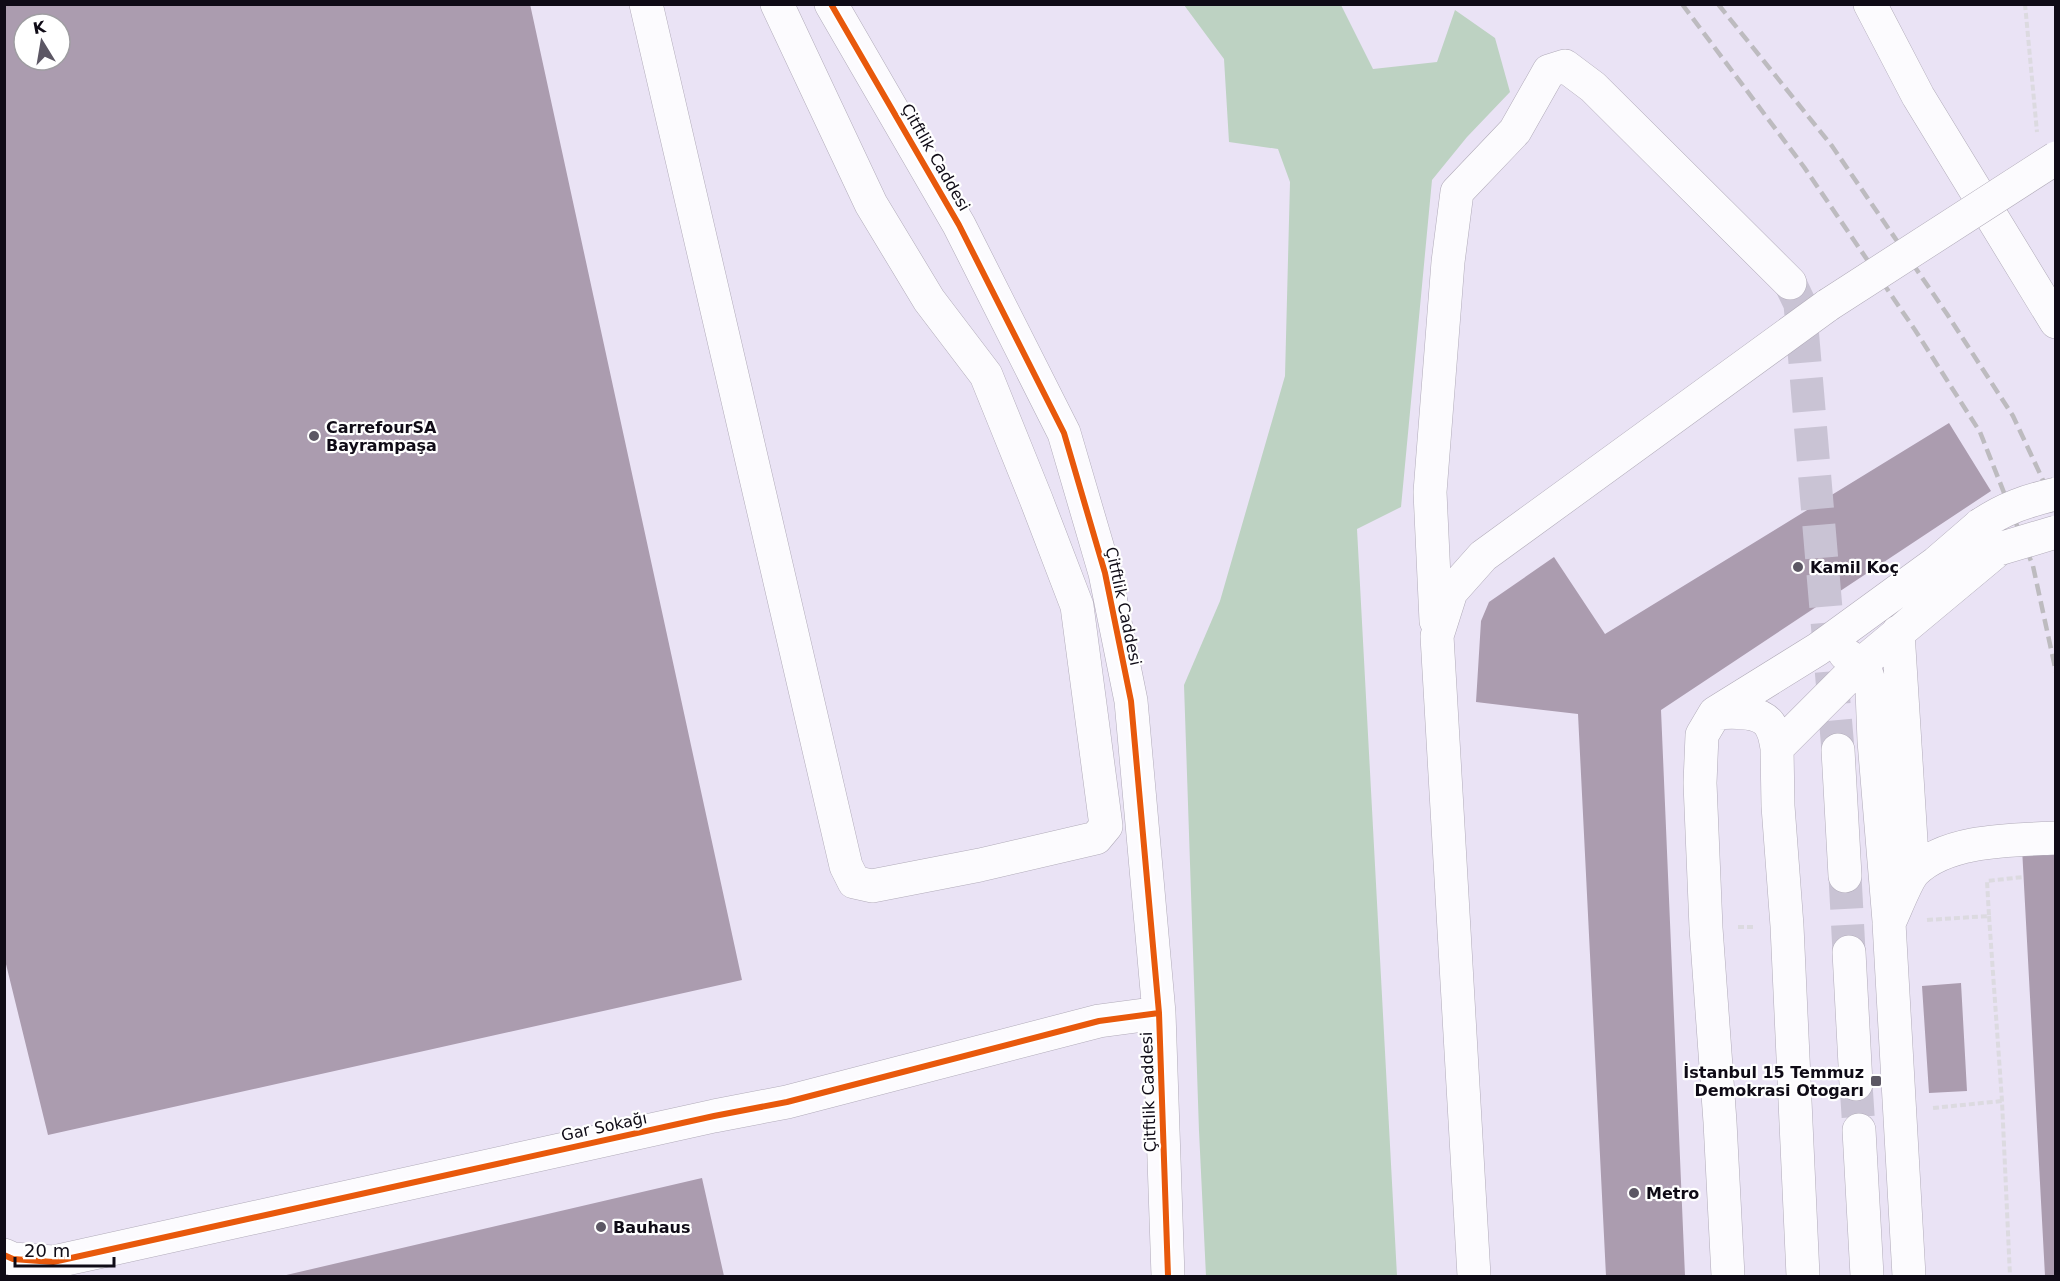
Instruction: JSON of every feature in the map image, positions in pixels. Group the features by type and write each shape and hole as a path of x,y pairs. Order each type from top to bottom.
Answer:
{"street":[{"path":"646,4 846,866 854,882 872,886 980,865 1096,838 1106,826 1077,606 986,375 929,300 871,204 777,4"},
{"name":"Çitftlik Caddesi","path":"831,4 959,225 1064,433 1105,573 1131,701 1159,1013 1168,1276"},
{"path":"1870,4 1918,96 2055,322"},
{"path":"1474,1276 1430,492 1448,262 1457,192 1515,130 1549,71 1565,66 1593,87 1790,283"},
{"path":"1437,636 1451,592 1483,556 1828,305 2053,159"},
{"path":"1777,748 1861,664 1898,632 1990,537 2002,510 2055,494"},
{"path":"1728,1276 1706,928 1700,783 1702,735 1716,713 1818,649 1936,563 1990,537 2055,532"},
{"path":"1898,632 1913,873"},
{"path":"1818,649 1840,651 1861,664 1872,690 1889,922 1909,1276"},
{"path":"1716,713 1742,711 1761,718 1772,727 1777,748 1778,806 1787,926 1803,1276"},
{"path":"1838,750 1845,876"},
{"path":"1889,922 1913,873 1937,855 1971,845 2055,838"},
{"path":"1849,952 1856,1084"},
{"name":"Gar Sokağı","path":"4,1255 41,1269 714,1116 787,1102 1099,1021 1159,1013"},
{"path":"1859,1130 1867,1276"}],"path":[{"path":"2025,4 2036,130 2053,159"},
{"path":"1989,915 2002,1101 2010,1276"}],"green space":[{"path":"1184,5 1341,5 1373,69 1437,62 1455,10 1495,38 1510,92 1467,137 1432,180 1401,507 1357,529 1397,1276 1206,1276 1184,685 1220,601 1285,376 1290,182 1278,149 1229,142 1224,59"}],"building":[{"name":"CarrefourSA Bayrampaşa","path":"11,4 530,4 742,980 48,1135 4,956 4,818 6,818 4,811 4,6"},
{"path":"1949,423 1991,491 1661,710 1685,1276 1606,1276 1578,714 1476,702 1481,621 1489,602 1554,557 1605,634"},
{"path":"2056,846 2056,1276 2045,1276 2022,848"},
{"path":"1961,983 1967,1091 1929,1093 1922,986"},
{"name":"Bauhaus","path":"702,1178 724,1276 282,1276"}],"tunnel":[{"path":"1790,283 1800,304 1838,750"},
{"path":"1845,876 1849,952"},
{"path":"1856,1084 1859,1130"}],"railway":[{"path":"1682,4 1804,167 1915,330 1980,432 2033,566 2056,672"},
{"path":"1718,4 1832,146 1947,314 2013,416 2056,508"}],"cycle path":[{"path":"831,4 959,225 1064,433 1105,573 1131,701 1159,1013 1168,1276"},
{"path":"4,1255 13,1259 53,1262 714,1116 787,1102 1099,1021 1159,1013"}],"place":[{"name":"CarrefourSA Bayrampaşa","path":"314,436"},
{"name":"Kamil Koç","path":"1798,567"},
{"name":"İstanbul 15 Temmuz Demokrasi Otogarı","path":"1876,1081"},
{"name":"Metro","path":"1634,1193"},
{"name":"Bauhaus","path":"601,1227"}]}
